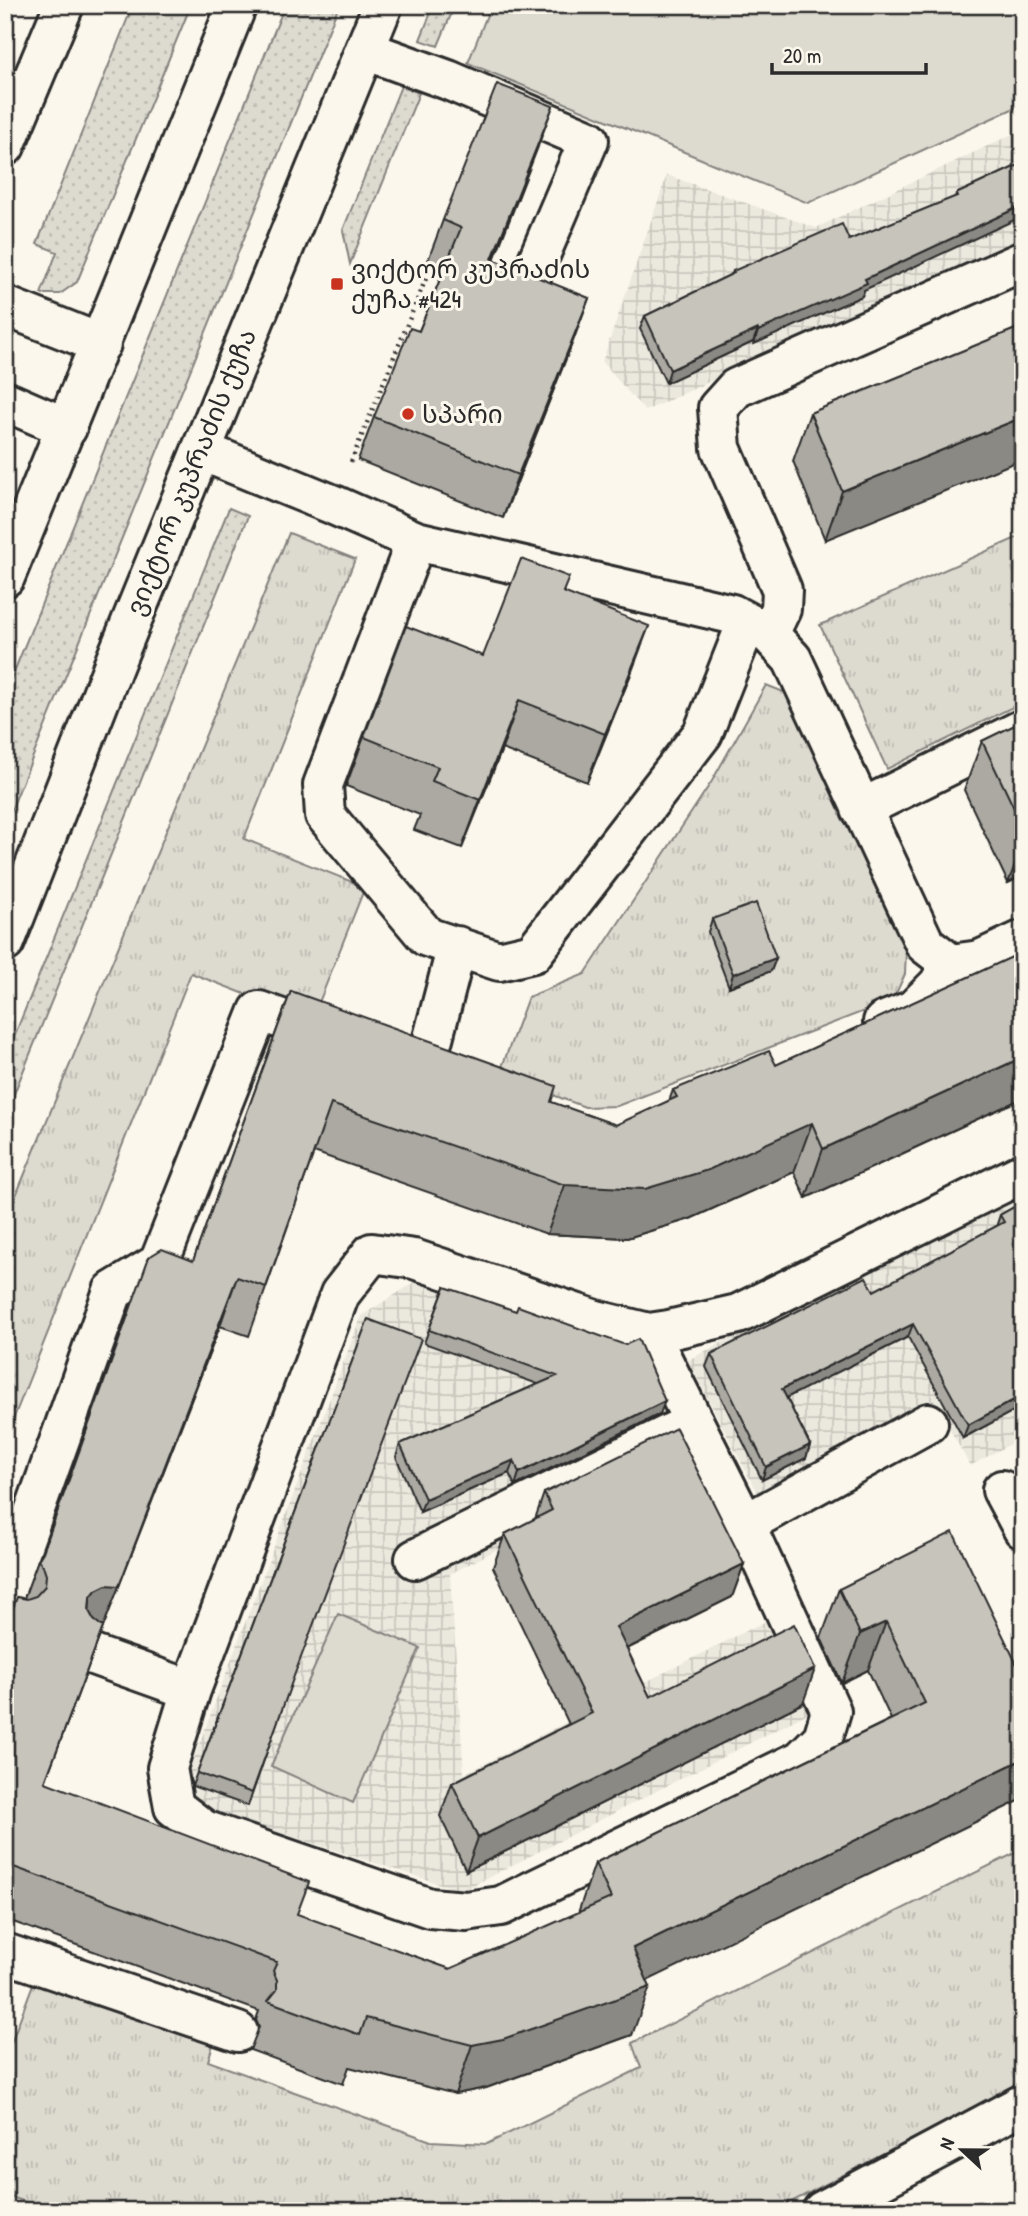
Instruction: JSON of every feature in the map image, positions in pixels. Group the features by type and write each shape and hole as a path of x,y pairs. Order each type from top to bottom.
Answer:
{"main road":[{"path":"5,146 64,5"},
{"path":"5,577 237,5"},
{"name":"ვიქტორ კუპრაძის ქუჩა","path":"5,942 254,316 383,5"},
{"path":"365,50 448,80 589,140 529,281"},
{"path":"416,541 323,785 326,815 428,937 499,961 533,953 703,733 758,628 781,609 782,590 721,448 718,408 736,388 1023,261"},
{"path":"5,306 101,344"},
{"path":"5,401 66,428"},
{"path":"202,451 416,541 732,614 758,628 792,659 925,944 951,964 980,960 1023,940"},
{"path":"861,809 1023,729"},
{"path":"425,1069 457,946"},
{"path":"848,1037 913,1010 938,985 951,964"},
{"path":"6,1615 113,1291 159,1262 259,1012 463,1083"},
{"path":"649,1333 745,1524 831,1711 823,1738 801,1760 501,1906 466,1911 430,1908 204,1830 174,1807 167,1768 191,1690 340,1294 372,1253 414,1259 596,1320 649,1333 738,1314 1023,1173"},
{"path":"415,1559 694,1422"},
{"path":"745,1524 928,1423"},
{"path":"1002,1490 1023,1529"},
{"path":"93,1655 191,1690"},
{"path":"5,1953 238,2032"},
{"path":"822,2211 1023,2104"}],"path":[{"path":"334,505 427,276"}],"shaded area":[{"path":"1023,129 1023,239 645,411 602,362 667,175 816,228"},
{"path":"1023,1189 1023,1437 970,1466 939,1409 763,1504 688,1360"},
{"path":"425,1276 642,1346 697,1445 450,1574 464,1774 774,1617 818,1708 462,1891 194,1805 182,1790 361,1316"}],"green space":[{"path":"133,5 191,5 77,282 60,294 41,294 57,252 37,244"},
{"path":"285,5 339,5 5,825 5,694"},
{"path":"434,5 455,5 438,46 420,40"},
{"path":"491,5 1023,5 1023,104 808,203 468,63"},
{"path":"401,86 419,93 350,264 343,230"},
{"path":"229,508 248,516 5,1116 5,1059"},
{"path":"289,533 355,559 244,839 365,887 312,1020 191,973 5,1440 5,1222"},
{"path":"1023,535 1023,702 887,769 820,625"},
{"path":"766,685 794,696 906,950 905,974 893,1000 617,1106 585,1107 499,1075 528,997 585,974 712,781"},
{"path":"338,1614 420,1648 353,1803 271,1766"},
{"path":"1023,1849 1023,2082 774,2211 53,2211 5,2195 5,2059 36,1976 215,2038 208,2061 431,2141 487,2144 641,2068 632,2043"}],"building":[{"path":"497,84 553,106 492,259 589,298 518,475 374,417 410,328 419,331 461,228 443,220"},
{"path":"1023,163 1023,205 865,279 867,283 670,370 645,316 734,273 733,271 842,224 849,240 957,196 956,194"},
{"path":"1023,326 1023,417 842,491 810,413"},
{"path":"521,559 569,577 563,592 649,626 605,734 519,700 480,800 432,781 438,767 364,737 406,626 483,656"},
{"path":"1023,721 1023,827 982,741"},
{"path":"756,903 776,958 733,974 712,919"},
{"path":"1023,952 1023,1057 823,1149 812,1123 708,1170 645,1189 565,1185 331,1104 266,1287 237,1277 119,1586 106,1585 96,1590 90,1598 89,1611 94,1620 103,1627 45,1782 309,1882 297,1914 450,1969 611,1898 595,1863 925,1703 886,1622 860,1634 839,1589 953,1532 1023,1677 1023,1759 633,1948 650,1987 503,2039 472,2045 366,2018 360,2035 268,2001 277,1990 273,1971 277,1962 11,1866 7,1877 5,1876 5,1631 17,1597 27,1599 36,1596 45,1586 46,1575 38,1560 149,1257 162,1249 193,1261 291,991 556,1086 551,1102 616,1125 677,1097 673,1090 769,1051 776,1065"},
{"path":"1023,1202 1023,1342 1019,1344 1023,1352 1023,1395 968,1425 913,1324 782,1389 810,1445 766,1467 711,1354 866,1277 874,1291 1004,1222 1000,1215"},
{"path":"445,1287 516,1311 518,1306 625,1345 638,1339 665,1401 519,1473 514,1460 425,1499 400,1444 557,1376 429,1330"},
{"path":"368,1319 421,1339 252,1793 197,1773"},
{"path":"676,1428 744,1564 616,1627 650,1697 794,1624 815,1669 478,1838 452,1783 592,1713 505,1534 552,1510 544,1493"},
{"path":"1023,2198 1023,2211 997,2211"}],"place":[{"name":"ვიქტორ კუპრაძის ქუჩა #424","path":"337,284"},
{"name":"სპარი","path":"408,414"}]}
